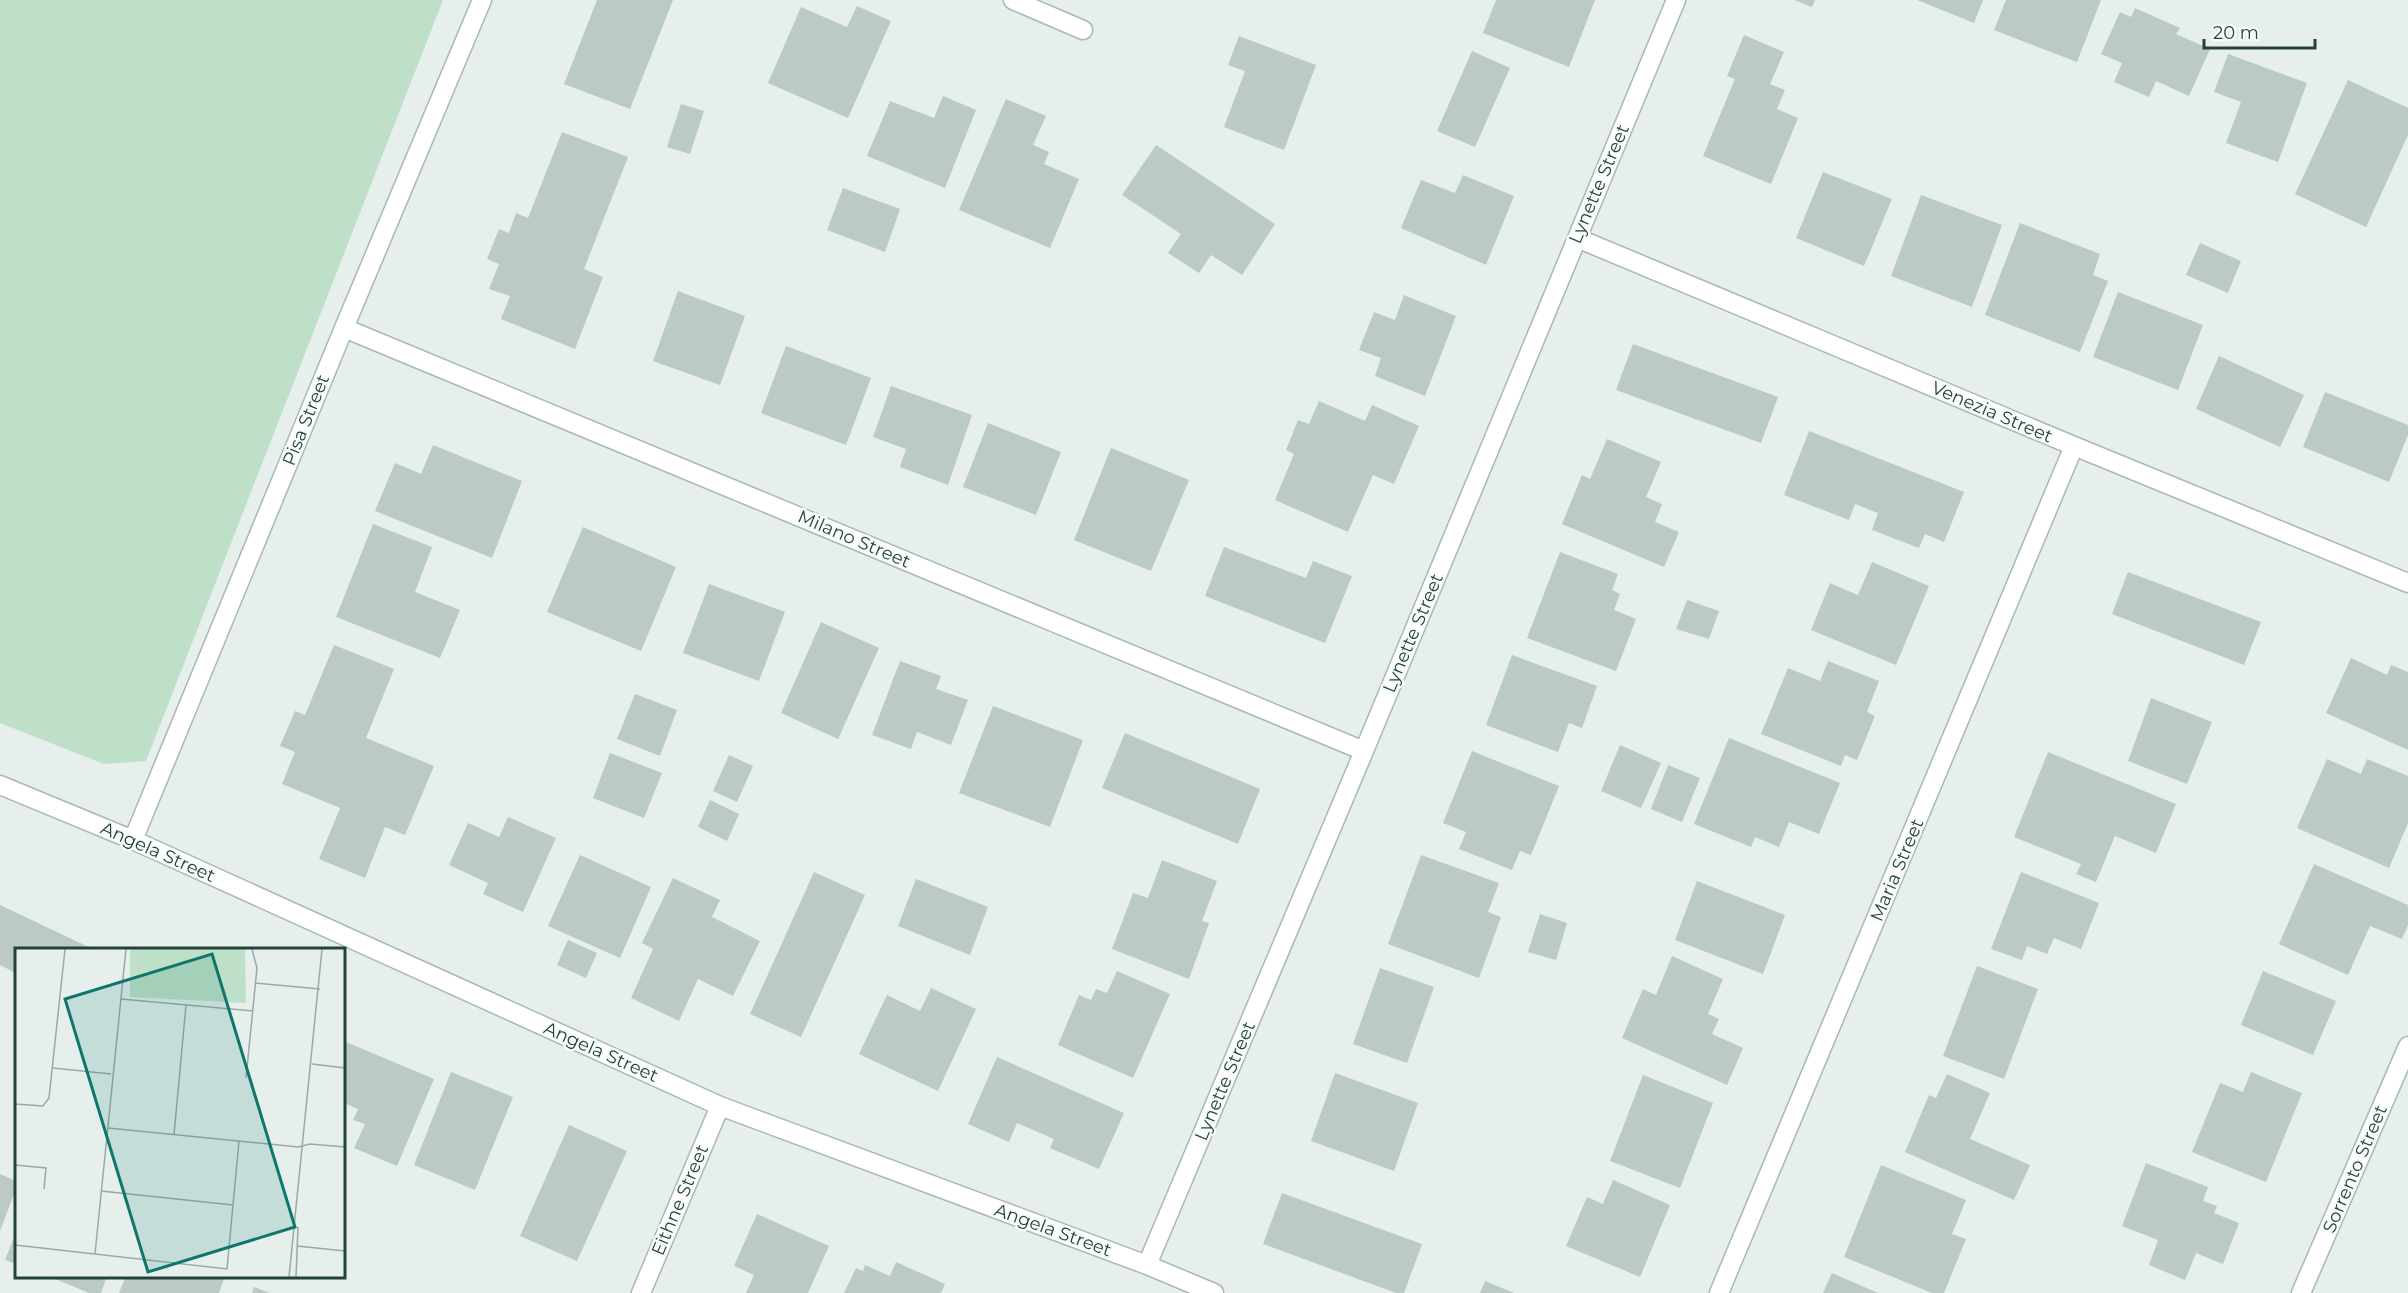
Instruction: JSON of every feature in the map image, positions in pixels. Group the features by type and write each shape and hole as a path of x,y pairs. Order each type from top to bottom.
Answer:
{"street":[{"name":"Pisa Street","path":"133,840 482,0"},
{"path":"1013,0 1083,30"},
{"name":"Lynette Street","path":"1147,1265 1364,751 1676,0"},
{"name":"Venezia Street","path":"1577,237 2074,446 2408,583"},
{"name":"Milano Street","path":"344,328 1364,751"},
{"name":"Maria Street","path":"1719,1293 2074,446"},
{"name":"Angela Street","path":"0,785 133,840 720,1106 1147,1265 1214,1293"},
{"name":"Sorrento Street","path":"2301,1293 2408,1046"},
{"name":"Eithne Street","path":"641,1293 720,1106"}],"green space":[{"path":"0,0 443,0 146,761 104,764 0,723"}],"building":[{"path":"597,0 673,0 630,109 564,84"},
{"path":"1496,0 1595,0 1569,67 1483,33"},
{"path":"1794,0 1815,0 1812,7"},
{"path":"1917,0 1983,0 1974,23"},
{"path":"2006,0 2101,0 2077,62 1994,30"},
{"path":"857,6 891,21 848,118 768,83 801,7 847,27"},
{"path":"2135,8 2180,28 2176,34 2210,49 2189,96 2156,81 2149,97 2114,82 2122,63 2101,54 2120,12 2131,17"},
{"path":"1744,35 1784,52 1770,84 1785,90 1777,109 1798,118 1771,184 1703,156 1735,79 1727,76"},
{"path":"1239,36 1316,65 1284,150 1224,127 1245,71 1228,65"},
{"path":"1472,51 1510,68 1475,147 1437,131"},
{"path":"2228,54 2307,83 2278,162 2226,143 2241,102 2214,92"},
{"path":"2348,80 2408,108 2408,135 2366,227 2295,194"},
{"path":"943,96 976,110 945,188 867,156 890,101 934,118"},
{"path":"1006,99 1046,116 1033,145 1049,152 1044,164 1079,179 1050,248 959,210"},
{"path":"681,104 704,111 690,154 667,147"},
{"path":"562,132 628,157 584,269 603,277 575,349 501,319 510,296 489,289 499,264 487,259 499,229 509,233 516,213 528,218"},
{"path":"1156,145 1275,224 1242,275 1211,255 1199,273 1168,253 1181,234 1122,195"},
{"path":"1823,172 1892,199 1864,266 1796,238"},
{"path":"1463,175 1514,196 1486,265 1401,228 1421,180 1455,193"},
{"path":"843,188 900,209 885,252 827,230"},
{"path":"1921,195 2002,225 1972,307 1891,276"},
{"path":"2020,223 2100,254 2093,275 2108,281 2080,352 1985,315"},
{"path":"2200,243 2241,261 2228,293 2186,275"},
{"path":"678,291 745,316 720,385 653,361"},
{"path":"2118,292 2203,325 2178,390 2093,357"},
{"path":"1404,295 1456,316 1425,396 1375,376 1381,358 1359,350 1374,312 1395,320"},
{"path":"1633,344 1778,397 1761,443 1616,390"},
{"path":"786,346 871,378 846,445 761,413"},
{"path":"2219,356 2304,395 2280,447 2196,409"},
{"path":"891,386 972,415 948,485 900,467 906,449 873,437"},
{"path":"2325,392 2408,425 2408,435 2389,482 2303,447"},
{"path":"1319,401 1365,421 1372,405 1419,426 1394,484 1373,475 1348,532 1275,500 1294,454 1286,450 1298,420 1309,424"},
{"path":"988,423 1061,452 1036,515 963,487"},
{"path":"1809,431 1964,492 1944,542 1925,534 1919,548 1872,530 1878,513 1855,504 1849,520 1784,495"},
{"path":"1607,439 1661,462 1646,497 1662,504 1655,522 1679,532 1664,567 1562,524 1582,475 1590,479"},
{"path":"433,445 522,481 492,558 375,511 395,463 421,474"},
{"path":"1111,448 1189,480 1151,571 1074,540"},
{"path":"373,524 432,547 415,592 460,610 440,658 336,617"},
{"path":"583,527 676,567 641,651 547,612"},
{"path":"1224,547 1306,578 1313,561 1352,576 1325,643 1205,596"},
{"path":"1560,552 1618,574 1612,590 1620,594 1614,610 1636,619 1616,671 1527,638"},
{"path":"1872,562 1929,586 1896,665 1811,630 1830,583 1858,595"},
{"path":"2128,572 2261,622 2244,665 2112,614"},
{"path":"709,584 785,612 759,681 683,653"},
{"path":"1687,600 1719,611 1709,639 1676,629"},
{"path":"821,622 879,648 838,739 781,713"},
{"path":"334,645 394,669 366,738 434,766 405,835 385,827 365,878 319,859 340,808 282,784 295,752 280,746 295,711 305,715"},
{"path":"1512,655 1597,686 1582,728 1569,723 1558,752 1486,725"},
{"path":"2351,658 2387,675 2391,665 2408,672 2408,750 2326,713"},
{"path":"900,661 941,676 936,689 968,700 951,745 917,732 911,749 872,735"},
{"path":"1828,661 1879,681 1867,712 1875,716 1857,760 1845,755 1841,766 1761,734 1788,668 1820,681"},
{"path":"635,694 677,710 660,756 617,739"},
{"path":"2151,698 2212,722 2187,784 2128,761"},
{"path":"993,706 1083,740 1050,827 959,793"},
{"path":"1125,733 1260,789 1238,844 1102,788"},
{"path":"1729,738 1840,783 1819,834 1789,822 1779,847 1755,837 1751,847 1694,824"},
{"path":"1620,745 1661,763 1641,808 1601,791"},
{"path":"1472,751 1559,786 1531,855 1520,851 1512,870 1459,849 1466,832 1443,823"},
{"path":"2048,752 2176,804 2156,853 2115,836 2096,882 2076,874 2081,864 2014,837"},
{"path":"610,753 662,773 644,818 593,798"},
{"path":"729,755 753,766 737,802 713,791"},
{"path":"2327,759 2361,774 2367,759 2408,776 2408,823 2389,868 2297,828"},
{"path":"1668,765 1700,778 1682,822 1651,809"},
{"path":"710,800 739,814 727,841 698,827"},
{"path":"508,817 556,838 523,912 483,894 488,883 449,865 468,823 499,837"},
{"path":"580,855 651,887 620,958 548,926"},
{"path":"1421,855 1499,883 1488,912 1501,917 1479,978 1388,944"},
{"path":"1162,860 1217,881 1202,921 1209,923 1189,979 1112,949 1133,893 1148,898"},
{"path":"2314,864 2408,905 2408,925 2402,939 2370,926 2348,975 2279,944"},
{"path":"814,872 865,895 801,1037 750,1014"},
{"path":"2021,872 2099,903 2081,949 2054,938 2047,954 2027,946 2022,960 1991,949"},
{"path":"673,878 720,900 712,917 760,941 733,996 698,979 679,1021 631,998 653,949 642,943"},
{"path":"916,879 988,907 970,955 898,926"},
{"path":"1697,881 1785,915 1763,974 1675,940"},
{"path":"0,905 91,948 15,948 15,972 0,965"},
{"path":"1540,914 1567,923 1556,960 1528,952"},
{"path":"568,940 597,953 586,978 557,965"},
{"path":"1672,956 1723,979 1708,1014 1719,1019 1712,1034 1743,1048 1727,1085 1622,1038 1643,989 1656,995"},
{"path":"1977,966 2038,989 2004,1079 1943,1056"},
{"path":"1380,968 1434,987 1407,1063 1353,1044"},
{"path":"1117,971 1170,994 1133,1078 1058,1045 1079,995 1091,1000 1096,989 1107,993"},
{"path":"2263,971 2336,1001 2313,1055 2241,1025"},
{"path":"931,988 976,1009 938,1091 859,1054 887,995 920,1011"},
{"path":"346,1042 434,1079 397,1166 354,1148 365,1124 353,1120 358,1109 345,1103"},
{"path":"997,1057 1124,1113 1099,1169 1050,1148 1054,1139 1017,1123 1009,1142 968,1124"},
{"path":"451,1072 513,1097 475,1190 414,1165"},
{"path":"2251,1072 2302,1093 2266,1182 2192,1152 2220,1083 2243,1092"},
{"path":"1335,1073 1418,1103 1394,1171 1311,1141"},
{"path":"1947,1074 1990,1093 1970,1139 2030,1165 2014,1200 1905,1152 1929,1095 1936,1098"},
{"path":"1643,1075 1713,1103 1680,1188 1610,1161"},
{"path":"569,1125 627,1151 577,1261 520,1236"},
{"path":"2146,1163 2208,1187 2203,1201 2217,1206 2214,1213 2239,1223 2223,1264 2196,1253 2185,1280 2149,1265 2158,1240 2122,1226"},
{"path":"1881,1165 1966,1200 1952,1234 1966,1239 1944,1293 1932,1293 1844,1257"},
{"path":"0,1174 15,1181 15,1192 0,1231"},
{"path":"1613,1180 1670,1205 1640,1277 1566,1246 1587,1197 1603,1204"},
{"path":"1282,1193 1422,1244 1404,1293 1396,1293 1263,1244"},
{"path":"757,1214 829,1246 808,1293 746,1293 754,1275 734,1266"},
{"path":"15,1235 15,1264 5,1260"},
{"path":"896,1262 945,1284 941,1293 844,1293 856,1268 863,1271 865,1265 890,1276"},
{"path":"1832,1273 1878,1293 1823,1293"},
{"path":"53,1278 106,1278 101,1293 89,1293"},
{"path":"125,1278 224,1278 219,1293 119,1293"},
{"path":"1485,1281 1514,1293 1480,1293"},
{"path":"254,1287 270,1293 252,1293"}]}
